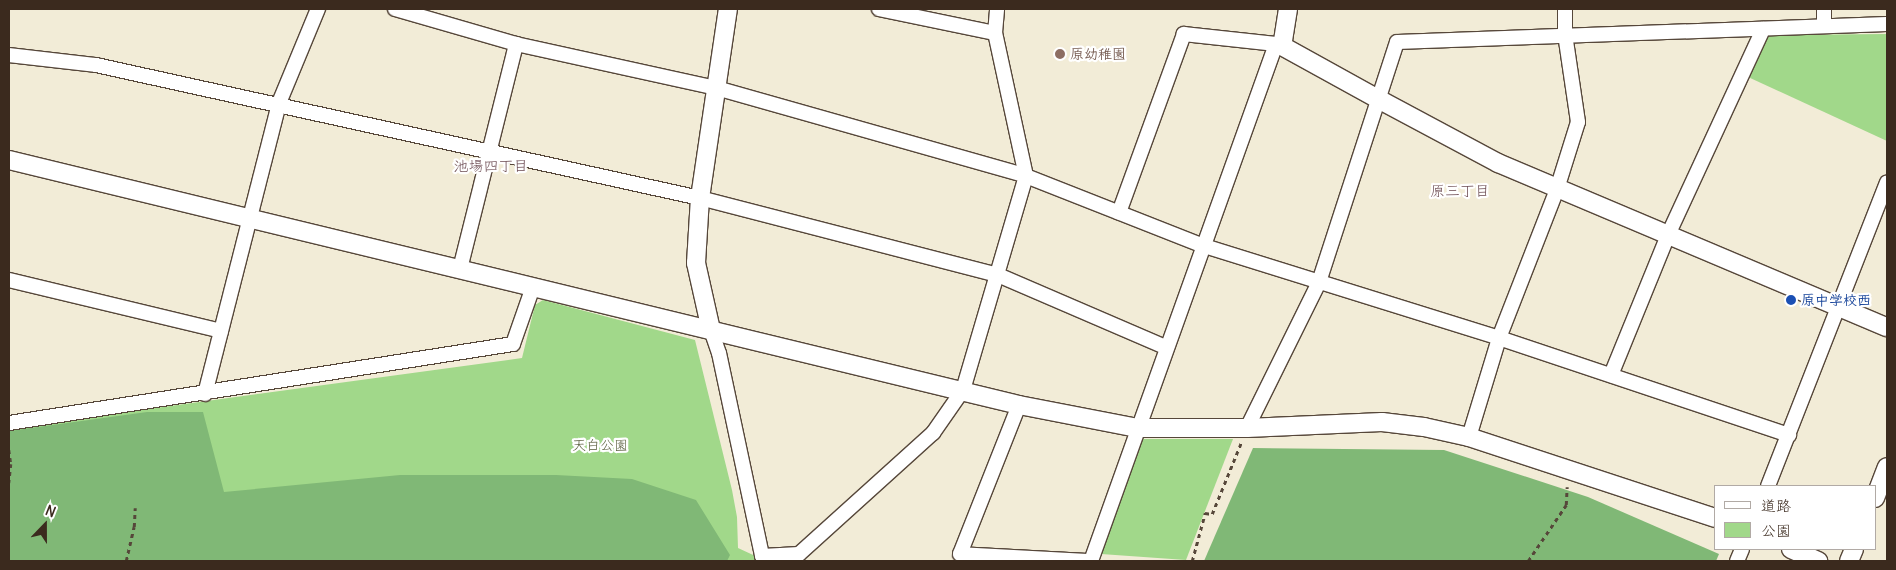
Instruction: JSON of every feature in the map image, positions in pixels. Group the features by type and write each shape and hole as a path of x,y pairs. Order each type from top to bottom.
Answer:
{"street":[{"path":"205,394 248,218 279,103 318,9"},
{"path":"394,9 516,44 716,88 1026,176 1202,245 1499,338 1789,435"},
{"path":"728,9 700,198 696,263 710,330 719,354 762,556 799,554 933,433 963,390 1026,176 995,33 997,9"},
{"path":"879,9 995,33"},
{"path":"1019,405 960,554 1091,561 1202,245 1279,45 1288,9"},
{"path":"1469,437 1499,338 1557,189 1578,122 1565,34 1565,9"},
{"path":"1824,9 1824,26"},
{"path":"1247,428 1319,282 1380,100 1397,42 1565,34 1887,24"},
{"path":"1611,376 1668,235 1763,28"},
{"path":"1119,213 1184,34 1279,45 1498,163 1887,327"},
{"path":"460,269 516,44"},
{"path":"9,55 96,65 279,103 700,198 998,275 1165,347"},
{"path":"9,160 1019,405 1137,428 1247,428 1382,422 1469,437 1714,518"},
{"path":"1768,485 1887,182"},
{"path":"9,280 221,331"},
{"path":"9,423 205,394 513,344 533,287"},
{"path":"1876,495 1887,467"},
{"path":"1793,550 1818,561"}],"path":[{"path":"1192,561 1206,513 1212,514 1247,428"},
{"path":"9,450 11,464 9,484"},
{"path":"1528,561 1566,505 1566,490 1573,472"},
{"path":"126,561 134,527 135,508"}],"green space":[{"path":"1887,34 1887,141 1748,77 1768,35"},
{"name":"天白公園","path":"543,300 695,340 732,490 737,517 738,548 766,561 9,561 9,428 522,358 535,305"},
{"path":"147,412 203,412 224,492 400,475 556,475 632,479 696,500 730,555 727,561 9,561 9,431"},
{"path":"1139,439 1233,439 1186,560 1101,554"},
{"path":"1253,448 1444,450 1588,497 1719,554 1716,561 1204,561"}],"place":[{"name":"原幼稚園","path":"1060,54"},
{"name":"原中学校西","path":"1791,300"}],"district":[{"name":"池場四丁目","path":"491,166"},
{"name":"原三丁目","path":"1460,191"}]}
